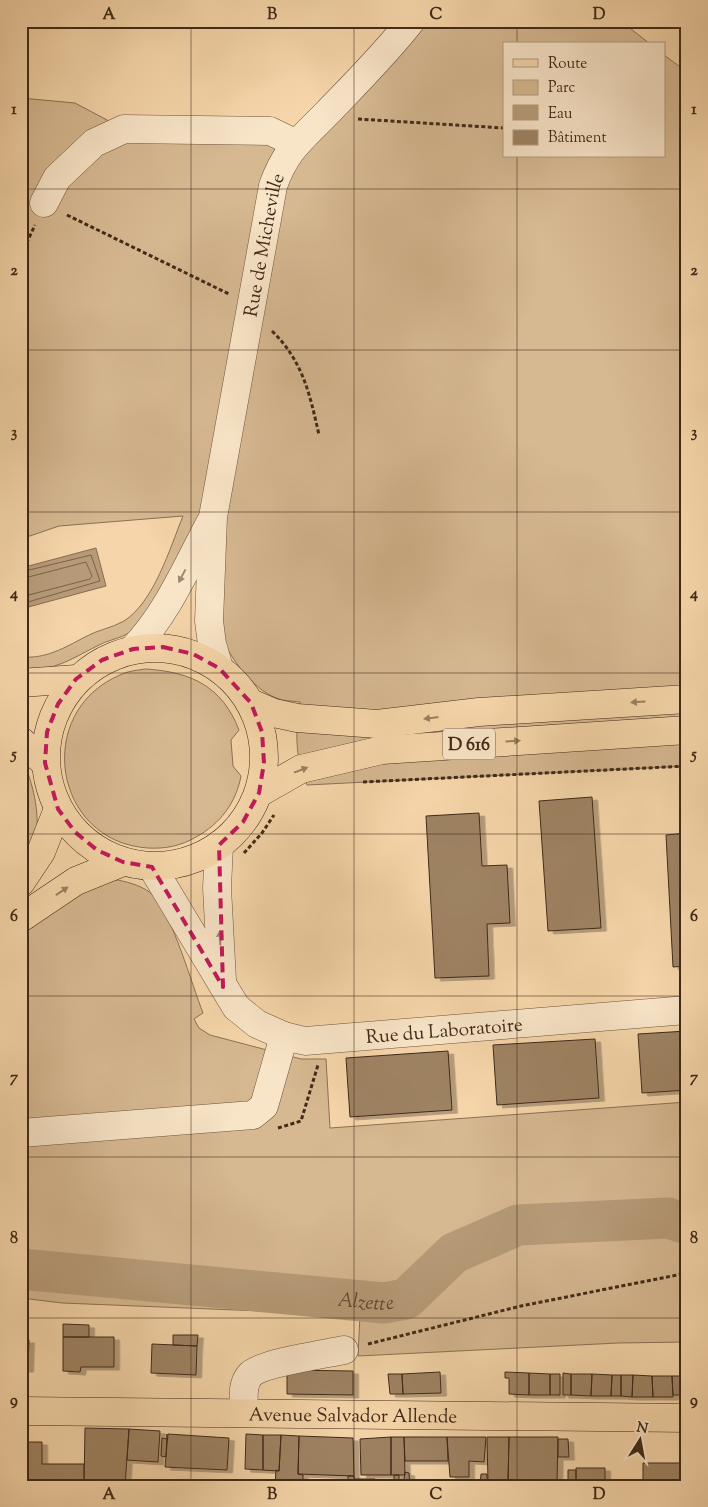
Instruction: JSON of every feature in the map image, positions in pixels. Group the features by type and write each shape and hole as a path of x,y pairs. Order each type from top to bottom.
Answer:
{"main road":[{"path":"163,647 193,654 219,668 237,684 251,704 262,732 267,803 243,822 230,851 187,862 152,867 123,862 97,850 75,832 58,809 49,787 45,763 47,732 58,704 76,679 102,660 133,649 163,647"},
{"path":"21,683 76,679"},
{"name":"D 616","path":"251,704 274,713 297,718 377,724 480,712 687,699"},
{"name":"D 616","path":"267,803 301,770 382,750 687,730"},
{"path":"21,741 45,763"},
{"path":"21,882 41,852 58,809"},
{"path":"21,918 76,881 123,862"},
{"name":"Avenue Salvador Allende","path":"21,1411 687,1418"}],"street":[{"name":"Rue de Micheville","path":"219,668 212,644 209,621 213,517 230,433 250,308 273,186 281,164 295,144 326,114 411,21"},
{"path":"44,203 57,178 94,143 124,129 270,132 295,144"},
{"name":"Rue de Micheville","path":"133,649 149,633 163,612 213,517"},
{"path":"223,987 217,888 230,851"},
{"name":"Rue du Laboratoire","path":"152,867 236,1007 257,1024 284,1036 305,1041 326,1040 687,1010"},
{"path":"21,1133 253,1114 264,1106 284,1036"},
{"path":"244,1413 244,1388 250,1375 263,1367 344,1350"}],"path":[{"path":"326,114 352,119 503,128"},
{"path":"21,255 44,203 232,296 250,308"},
{"path":"284,342 308,386 319,435"},
{"path":"356,783 687,766"},
{"path":"230,851 262,833 267,803"},
{"path":"344,1350 521,1306 687,1273"}],"highlighted area":[{"path":"163,647 193,654 219,668 251,703 262,732 264,763 259,793 243,822 219,845 223,987 152,867 123,862 97,850 75,832 58,809 45,763 47,732 58,704 76,679 102,660 133,649"}],"green space":[{"path":"411,21 621,21 647,42 503,42 503,158 666,158 666,56 687,72 687,766 307,785 300,765 297,745 300,702 279,699 259,687 237,664 221,637 213,518 162,597 151,612 129,633 101,644 61,664 21,671 21,657 39,656 54,652 124,621 135,612 144,601 160,573 183,516 59,526 21,539 21,98 75,103 124,129 295,143"},
{"path":"146,669 177,674 203,684 224,702 239,730 231,740 233,766 241,776 239,786 226,812 205,832 196,837 179,845 161,848 148,848 116,840 91,824 74,800 66,773 66,744 74,717 92,693 120,675"},
{"path":"21,759 33,790 37,816 37,828 32,848 23,856 28,832 21,808"},
{"path":"118,880 145,889 160,904 174,933 203,1013 194,1019 199,1028 210,1035 301,1059 326,1059 330,1128 687,1102 687,1342 618,1343 358,1356 360,1315 62,1303 21,1298 21,1269 161,1282 21,1261 21,923 99,882"}],"water":[{"path":"96,548 106,586 21,609 21,568"},
{"path":"21,1261 175,1284 21,1269"}],"building":[{"path":"592,797 601,928 548,931 539,801"},
{"path":"479,813 482,866 507,865 510,923 487,924 489,976 435,978 426,816"},
{"path":"687,833 687,966 673,967 666,835"},
{"path":"687,1031 687,1090 642,1093 638,1034"},
{"path":"595,1039 599,1098 497,1105 493,1045"},
{"path":"448,1051 452,1110 350,1117 346,1058"},
{"path":"63,1324 89,1325 89,1337 63,1337"},
{"path":"173,1335 198,1335 197,1346 173,1345"},
{"path":"63,1337 114,1337 114,1367 81,1367 80,1372 63,1371"},
{"path":"21,1340 29,1340 28,1369 21,1369"},
{"path":"152,1344 197,1346 196,1375 151,1373"},
{"path":"287,1370 353,1371 353,1395 287,1394"},
{"path":"440,1372 441,1393 403,1394 402,1374"},
{"path":"505,1372 529,1373 529,1395 509,1394 509,1378 505,1378"},
{"path":"529,1373 550,1374 550,1395 529,1395"},
{"path":"563,1373 571,1374 571,1395 563,1395"},
{"path":"388,1374 402,1374 403,1394 390,1394"},
{"path":"550,1374 560,1374 560,1395 550,1395"},
{"path":"571,1374 592,1374 591,1396 571,1395"},
{"path":"592,1374 612,1375 611,1396 591,1396"},
{"path":"612,1375 621,1375 621,1396 611,1396"},
{"path":"621,1375 633,1375 632,1397 621,1396"},
{"path":"633,1375 652,1376 653,1397 632,1397"},
{"path":"652,1376 672,1376 673,1397 653,1397"},
{"path":"672,1376 681,1376 681,1395 673,1395"},
{"path":"683,1376 687,1376 687,1398 683,1397"},
{"path":"85,1428 129,1429 125,1486 84,1486"},
{"path":"129,1429 160,1431 158,1462 127,1460"},
{"path":"168,1434 229,1438 227,1470 165,1467"},
{"path":"246,1434 263,1435 263,1470 245,1469"},
{"path":"263,1435 281,1435 279,1471 263,1470"},
{"path":"281,1435 299,1436 298,1474 303,1475 303,1486 275,1486 276,1470 279,1471"},
{"path":"299,1436 353,1438 354,1476 298,1474"},
{"path":"391,1437 391,1475 361,1475 360,1439"},
{"path":"391,1437 404,1437 405,1475 391,1475"},
{"path":"404,1437 447,1437 448,1461 405,1461"},
{"path":"447,1437 486,1437 484,1462 469,1461 469,1477 450,1477"},
{"path":"487,1437 509,1437 508,1482 488,1482"},
{"path":"509,1437 558,1437 557,1483 547,1483 547,1486 525,1486 525,1482 508,1482"},
{"path":"162,1438 167,1439 166,1457 161,1456"},
{"path":"558,1439 568,1439 569,1457 558,1457"},
{"path":"21,1442 42,1442 42,1464 84,1464 84,1486 21,1486"},
{"path":"643,1463 687,1463 687,1486 643,1486"},
{"path":"576,1468 605,1468 605,1486 576,1486"},
{"path":"568,1470 576,1470 576,1486 568,1486"},
{"path":"405,1472 409,1473 410,1486 403,1486"},
{"path":"481,1474 487,1474 487,1485 480,1485"},
{"path":"394,1475 399,1475 399,1482 394,1482"},
{"path":"348,1476 354,1476 355,1486 348,1486"},
{"path":"355,1479 375,1479 375,1486 355,1486"}],"waterway":[{"name":"Alzette","path":"21,1269 384,1303 406,1299 454,1253 518,1225 668,1218 687,1224"}]}
